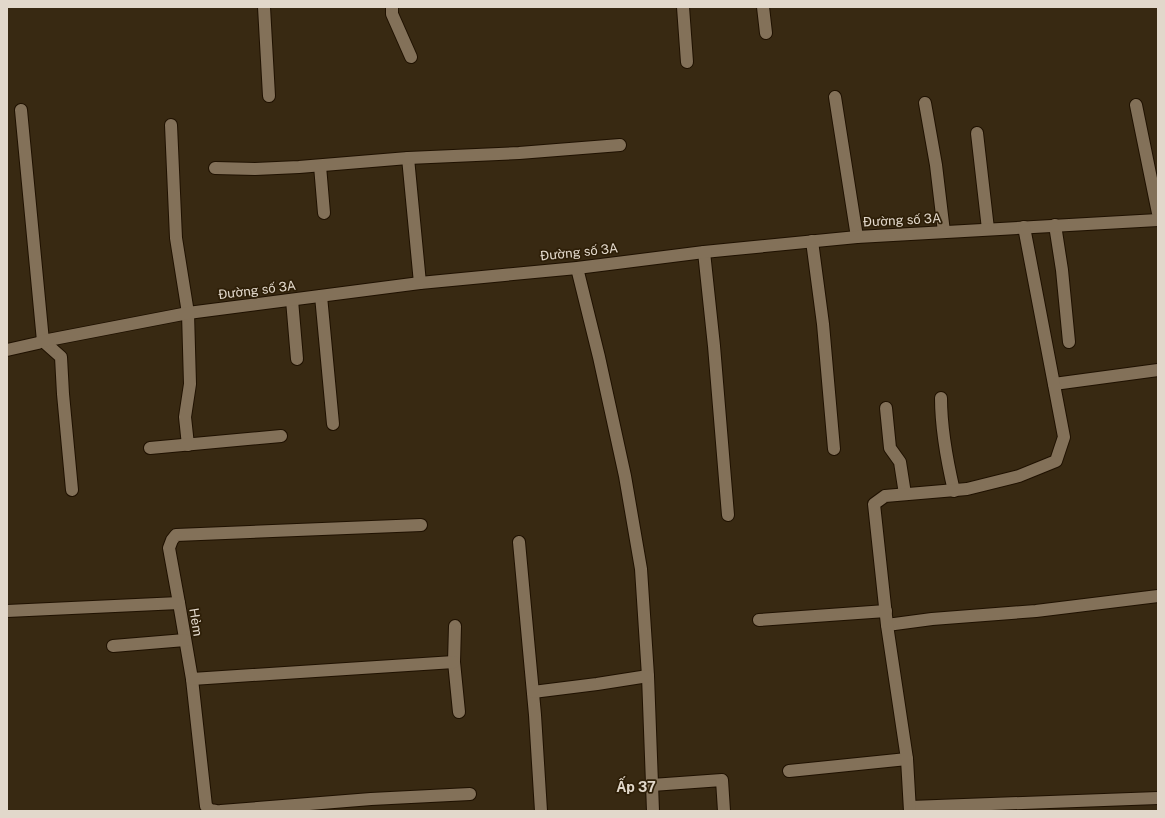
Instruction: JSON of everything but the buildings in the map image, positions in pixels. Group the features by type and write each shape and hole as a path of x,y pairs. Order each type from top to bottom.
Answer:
{"street":[{"path":"264,7 269,96"},
{"path":"392,7 392,14 411,57"},
{"path":"683,7 687,62"},
{"path":"763,7 766,33"},
{"path":"835,97 857,237"},
{"path":"925,103 936,165 944,232"},
{"path":"1136,105 1158,213"},
{"path":"21,110 43,341 61,357 72,490"},
{"path":"171,125 176,238 188,313 190,384 184,417 188,445"},
{"path":"977,133 988,229"},
{"path":"215,168 255,169 320,166 408,158 519,153 620,145"},
{"path":"408,158 420,283"},
{"path":"320,166 324,213"},
{"name":"Đường số 3A","path":"7,350 43,341 188,313 420,283 577,268 704,252 857,237 1158,220"},
{"path":"1055,225 1062,270 1069,342"},
{"path":"1024,227 1064,437 1056,461 1019,476 954,491 885,496 874,504 887,625 907,759 910,809 1158,798"},
{"path":"812,241 823,324 834,449"},
{"path":"704,252 714,346 728,515"},
{"path":"577,268 599,357 625,476 641,570 648,676 653,811"},
{"path":"321,296 334,424"},
{"path":"292,300 297,359"},
{"path":"1054,384 1158,370"},
{"path":"941,398 941,416 946,456 954,491"},
{"path":"886,408 890,448 900,462 905,494"},
{"path":"150,448 280,436"},
{"path":"179,602 170,548 172,540 176,535 421,525"},
{"path":"519,542 533,692 541,811"},
{"path":"887,625 932,619 1036,611 1158,596"},
{"name":"Hẻm","path":"7,611 179,602 184,640 192,679 206,806 210,810 216,811"},
{"path":"759,620 886,611"},
{"path":"455,626 454,662 459,712"},
{"path":"113,646 184,640"},
{"path":"192,679 454,662"},
{"path":"533,692 648,676"},
{"path":"789,771 907,759"},
{"path":"652,785 722,780 724,811"},
{"path":"221,811 371,799 470,794"}],"district":[{"name":"Ấp 37","path":"636,787"}]}
